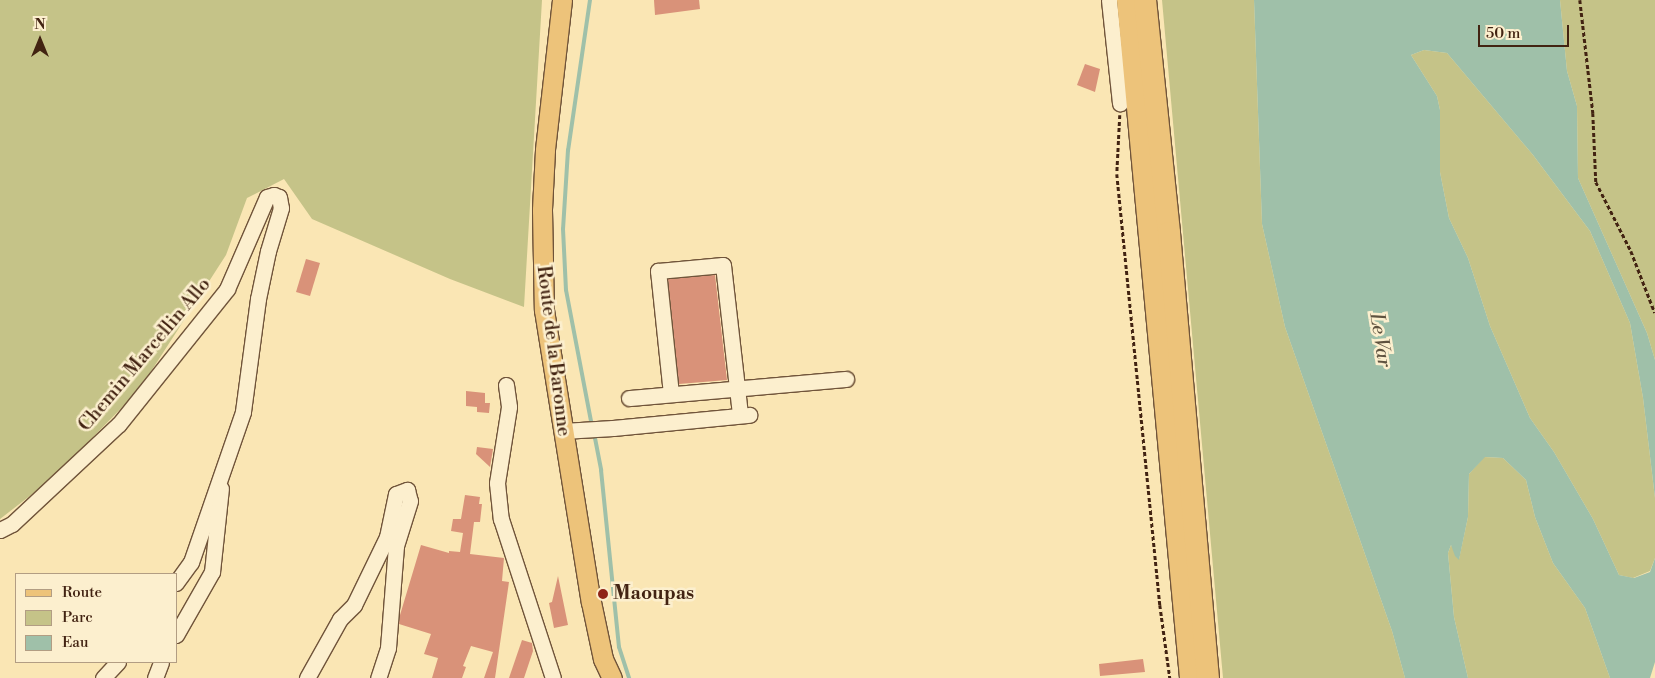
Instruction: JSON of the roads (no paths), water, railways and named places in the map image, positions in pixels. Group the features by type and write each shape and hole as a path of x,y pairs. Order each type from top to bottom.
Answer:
{"highway":[{"path":"1128,0 1191,678"},
{"path":"1145,0 1168,224 1208,678"}],"main road":[{"name":"Route de la Baronne","path":"562,0 546,150 541,258 544,310 603,678"},
{"name":"Route de la Baronne","path":"598,641 612,678"}],"street":[{"path":"1109,0 1120,103"},
{"name":"Chemin Marcellin Allo","path":"0,530 12,524 119,424 227,289 267,197 274,195 279,197 281,208 268,251 258,299 243,412 191,562 178,580"},
{"path":"563,431 744,415 737,388 723,266 658,271 672,394"},
{"path":"629,398 846,379"},
{"path":"506,385 509,407 497,483 501,519 553,678"},
{"path":"178,632 212,572 219,524 222,472"},
{"path":"307,678 340,618 354,605 387,537 396,494 407,490 410,501 396,546 388,648 378,678"},
{"path":"103,678 117,663"},
{"path":"154,678 161,663"}],"water":[{"name":"Le Var","path":"1254,0 1560,0 1567,71 1577,106 1578,178 1647,333 1655,360 1655,498 1643,398 1630,323 1590,231 1533,155 1447,53 1424,50 1411,55 1437,96 1440,110 1440,172 1449,218 1468,258 1490,326 1530,418 1554,452 1593,519 1619,575 1634,578 1650,572 1655,558 1655,662 1650,678 1610,678 1585,608 1553,563 1535,517 1526,480 1503,458 1485,457 1469,474 1468,517 1459,560 1455,556 1451,545 1448,553 1454,617 1468,678 1405,678 1392,631 1285,327 1262,224"}],"waterway":[{"path":"590,0 568,150 563,229 566,290 592,426"},
{"path":"594,433 601,470 619,647 629,678"}],"place":[{"name":"Maoupas","path":"603,594"}]}
